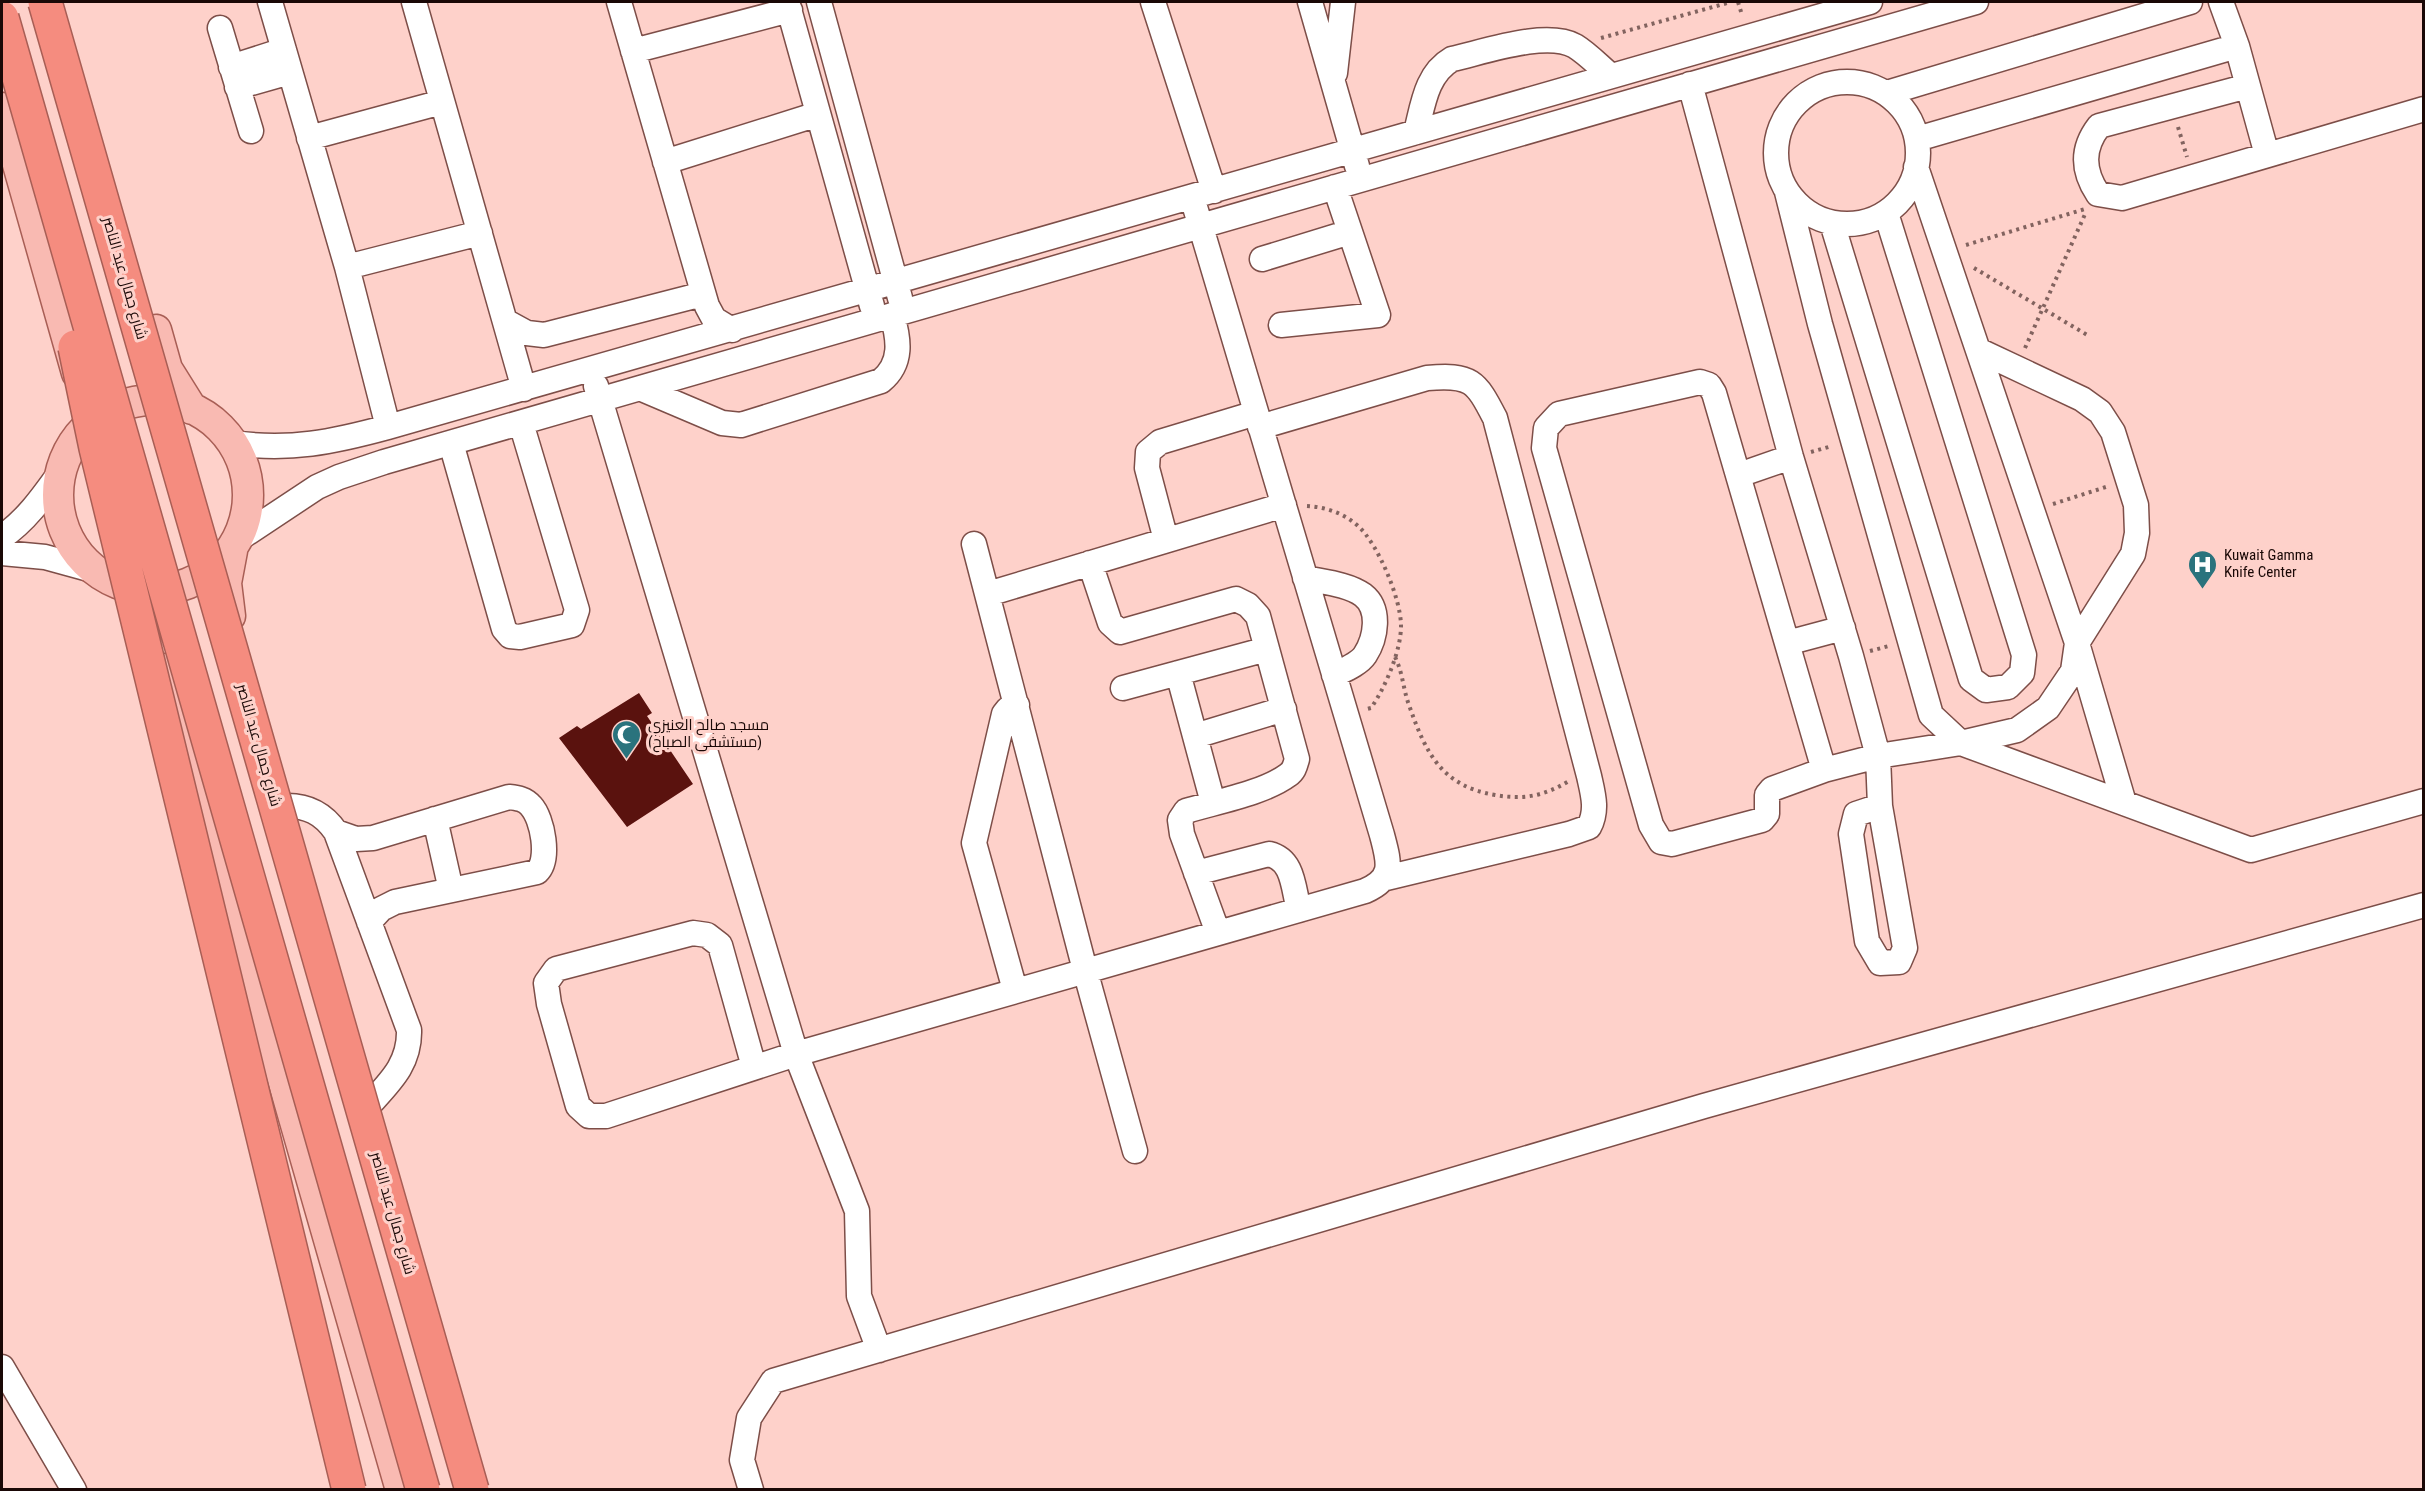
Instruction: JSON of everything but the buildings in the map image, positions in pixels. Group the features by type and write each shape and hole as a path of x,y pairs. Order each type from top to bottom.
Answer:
{"highway":[{"name":"شارع جمال عبد الناصر","path":"45,2 472,1490"},
{"path":"67,2 86,100 89,154"},
{"path":"2,18 423,1490"},
{"path":"49,185 74,343 96,448 349,1490"},
{"path":"453,1422 481,1490"}],"main road":[{"path":"62,2 167,369 192,409"},
{"path":"2,108 80,384 59,502 66,533 74,547 103,576 134,598 152,624 401,1490"},
{"path":"67,458 91,424 122,406 157,400 192,409 221,429 233,443 246,477 248,495 246,512 234,546 226,582 228,611 481,1490"},
{"path":"103,576 144,590 179,587 211,571 234,546"}],"street":[{"path":"270,2 347,267 388,427"},
{"path":"414,2 524,389"},
{"path":"619,2 703,294 714,320 732,330"},
{"path":"819,2 896,282 891,316"},
{"path":"1153,2 1203,194 1201,226 1388,860 1386,878"},
{"path":"1310,2 1361,179"},
{"path":"1334,84 1343,2"},
{"path":"233,443 298,447 325,444 732,330 1611,76 1810,10 1870,2"},
{"path":"234,546 296,499 339,477 1976,2"},
{"path":"1887,93 2190,2"},
{"path":"2221,2 2267,155"},
{"path":"633,51 788,6 868,291 891,316 899,341 894,367 881,381 749,423 722,423 642,389"},
{"path":"220,28 251,131"},
{"path":"1416,132 1433,77 1443,65 1452,59 1539,41 1559,40 1574,46 1611,76"},
{"path":"1830,44 1849,82"},
{"path":"1917,139 2236,46"},
{"path":"1803,51 1820,87"},
{"path":"234,77 287,61"},
{"path":"1787,192 1806,212 1832,223 1860,223 1886,213 1906,193 1916,167 1917,139 1906,113 1887,93 1861,82 1833,82 1820,87 1808,93 1788,112 1777,138 1776,166 1787,192 1820,324 1931,715 1961,743 2251,850 2424,801"},
{"path":"1690,84 1791,457 1843,628 1878,756 1880,806 1905,948 1899,962 1880,963 1866,941 1851,834 1856,814 1880,806"},
{"path":"2248,86 2099,126 2088,140 2085,160 2093,201 2122,198 2424,109"},
{"path":"309,138 442,102"},
{"path":"665,162 818,114"},
{"path":"1916,167 2077,643 2124,803"},
{"path":"1281,325 1378,315 1335,187"},
{"path":"1832,223 1971,680 1986,690 2008,687 2022,673 2024,655 1886,213"},
{"path":"1262,259 1350,232"},
{"path":"347,267 480,233"},
{"path":"988,256 999,284"},
{"path":"505,321 526,333 544,335 703,294"},
{"path":"1824,770 1739,475 1714,393 1709,385 1700,382 1559,414 1546,428 1544,448 1651,825 1661,842 1672,844 1762,820 1767,814 1767,795 1772,789 1824,770 1878,756 1961,743 2017,730 2048,708 2073,671 2077,643 2133,554 2137,533 2136,505 2113,432 2100,412 2082,399 1978,350"},
{"path":"655,352 666,381"},
{"path":"591,370 796,1054 857,1211 859,1296 879,1350"},
{"path":"754,1067 720,945 707,935 693,933 556,969 546,983 549,1004 578,1106 589,1116 606,1116 796,1054 1365,891 1379,885 1386,878 1589,827 1595,805 1587,769 1495,418 1478,388 1468,380 1448,376 1427,378 1160,442 1148,453 1146,468 1166,540"},
{"path":"451,443 504,629 510,636 520,637 572,624 577,609 521,423"},
{"path":"1739,475 1791,457"},
{"path":"2,537 22,521 67,458"},
{"path":"988,594 1284,505"},
{"path":"974,544 1084,970 1135,1151"},
{"path":"2,553 45,557 103,576"},
{"path":"1090,563 1110,623 1120,632 1236,600 1248,605 1258,616 1297,759 1295,768 1288,776 1265,786 1186,811 1180,820 1182,834 1218,933"},
{"path":"1305,578 1335,584 1363,595 1375,615 1376,623 1365,656 1334,675"},
{"path":"1787,643 1843,628"},
{"path":"1123,688 1267,649"},
{"path":"1178,673 1213,802"},
{"path":"1015,990 975,843 1004,714 1008,709 1017,705"},
{"path":"1195,736 1284,709"},
{"path":"336,832 356,838 373,838 516,798 534,809 546,850 544,863 537,872 387,904 369,922"},
{"path":"284,806 296,806 319,814 336,832 409,1030 409,1041 402,1068 370,1104"},
{"path":"435,819 451,890"},
{"path":"1196,873 1269,854 1280,857 1288,866 1299,910"},
{"path":"751,1490 742,1460 749,1418 773,1381 1693,1109 2424,905"},
{"path":"2,1367 74,1490"}],"path":[{"path":"1574,46 1731,2"},
{"path":"2172,106 2193,177"},
{"path":"1945,251 2093,201"},
{"path":"2016,368 2093,201"},
{"path":"1945,251 2089,336"},
{"path":"1791,457 1853,441"},
{"path":"2032,511 2128,480"},
{"path":"1851,656 1910,640"},
{"path":"1394,656 1402,671 1408,704 1421,734 1442,771 1456,783 1474,791 1521,799 1558,787 1587,769"}],"place":[{"name":"Kuwait Gamma Knife Center","path":"2203,590"},
{"name":"مسجد صالح العنيزي (مستشفى الصباح)","path":"627,760"}]}
